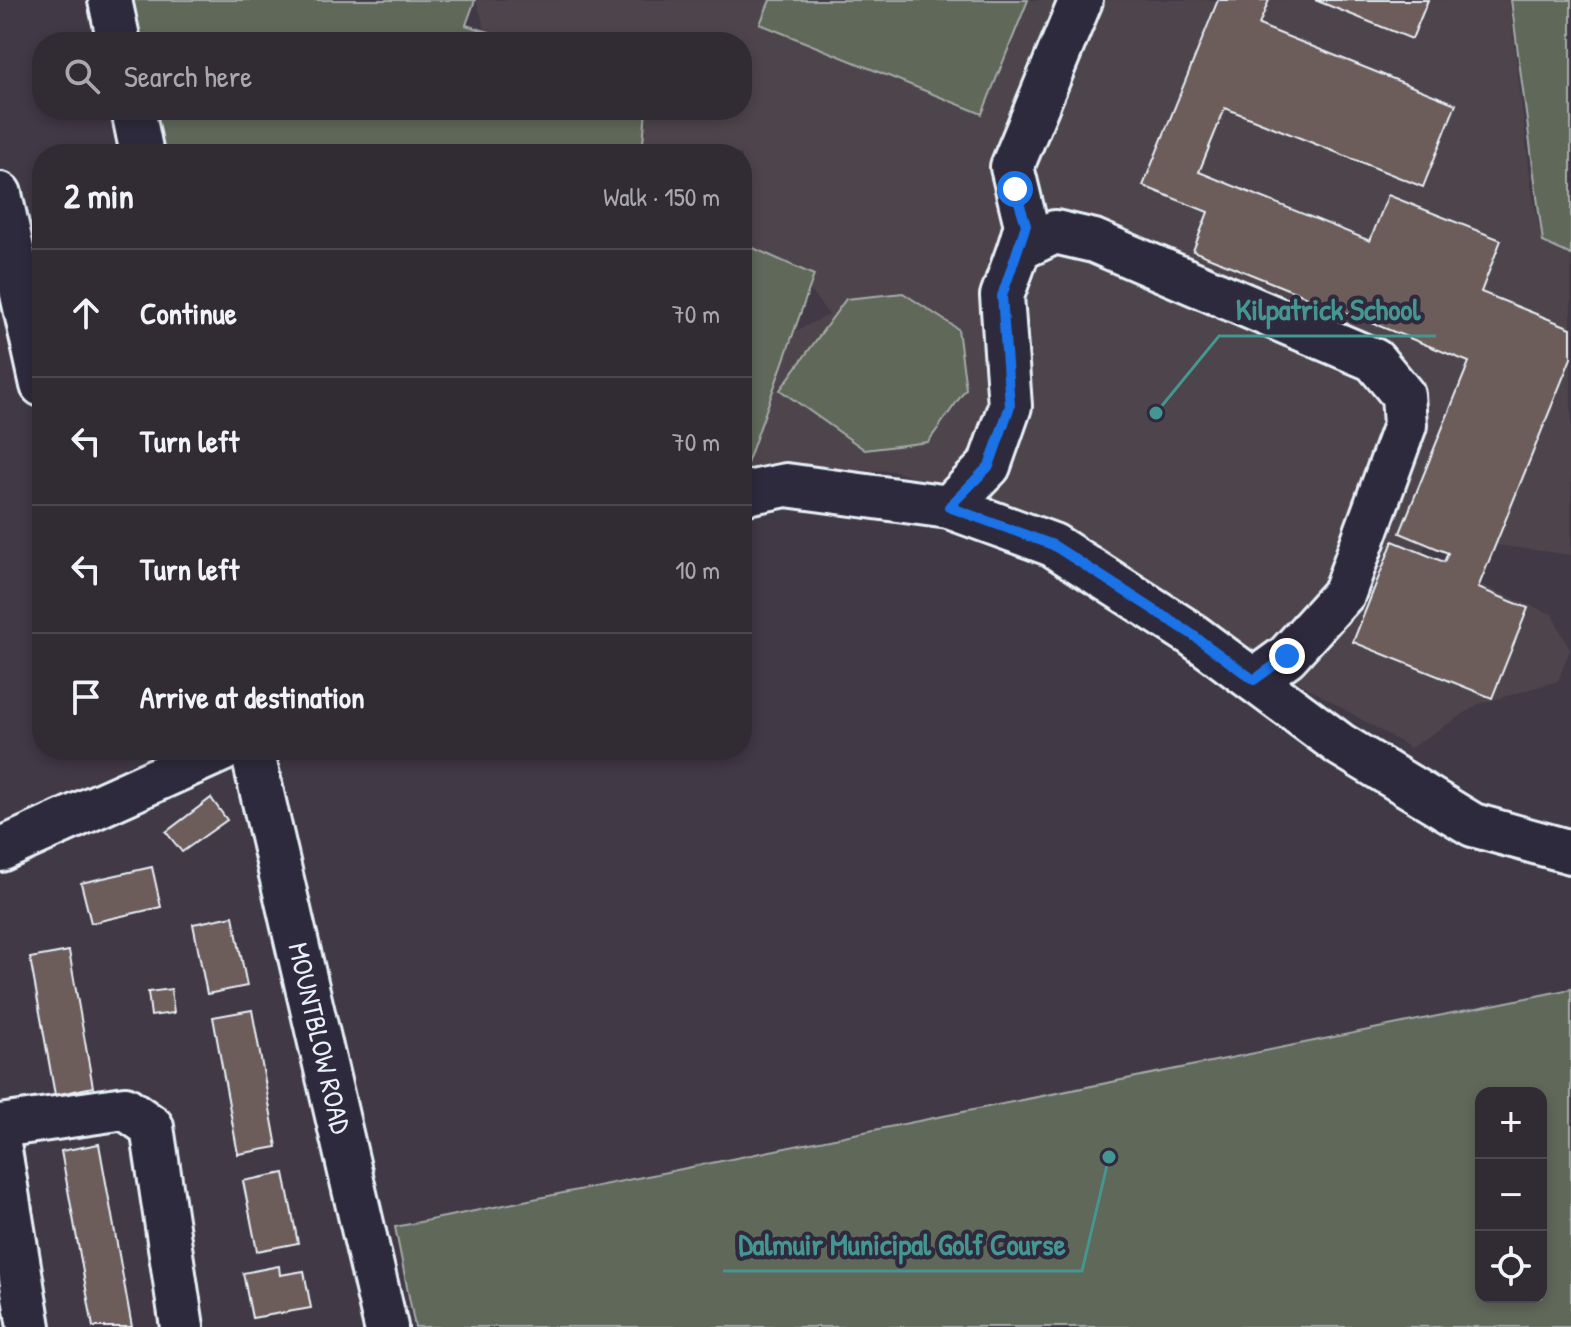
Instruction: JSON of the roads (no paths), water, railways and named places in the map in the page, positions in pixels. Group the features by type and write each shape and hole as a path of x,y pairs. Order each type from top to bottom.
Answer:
{"street":[{"path":"110,0 117,32"},
{"path":"949,507 989,466 1010,406 1002,296 1026,225 1012,167 1081,0"},
{"path":"135,120 140,144"},
{"path":"0,194 32,340"},
{"path":"1019,249 1055,232 1094,241 1374,360 1403,395 1405,425 1344,593 1287,656 1254,680"},
{"path":"752,492 786,485 949,507 1053,545 1190,633 1341,745 1473,825 1571,852"},
{"path":"0,850 200,760"},
{"name":"MOUNTBLOW ROAD","path":"254,760 386,1327"},
{"path":"0,1126 125,1108 152,1127 182,1327"},
{"path":"0,1150 29,1327"}],"place":[{"name":"Kilpatrick School","path":"1156,413"},
{"name":"Dalmuir Municipal Golf Course","path":"1109,1157"}]}
